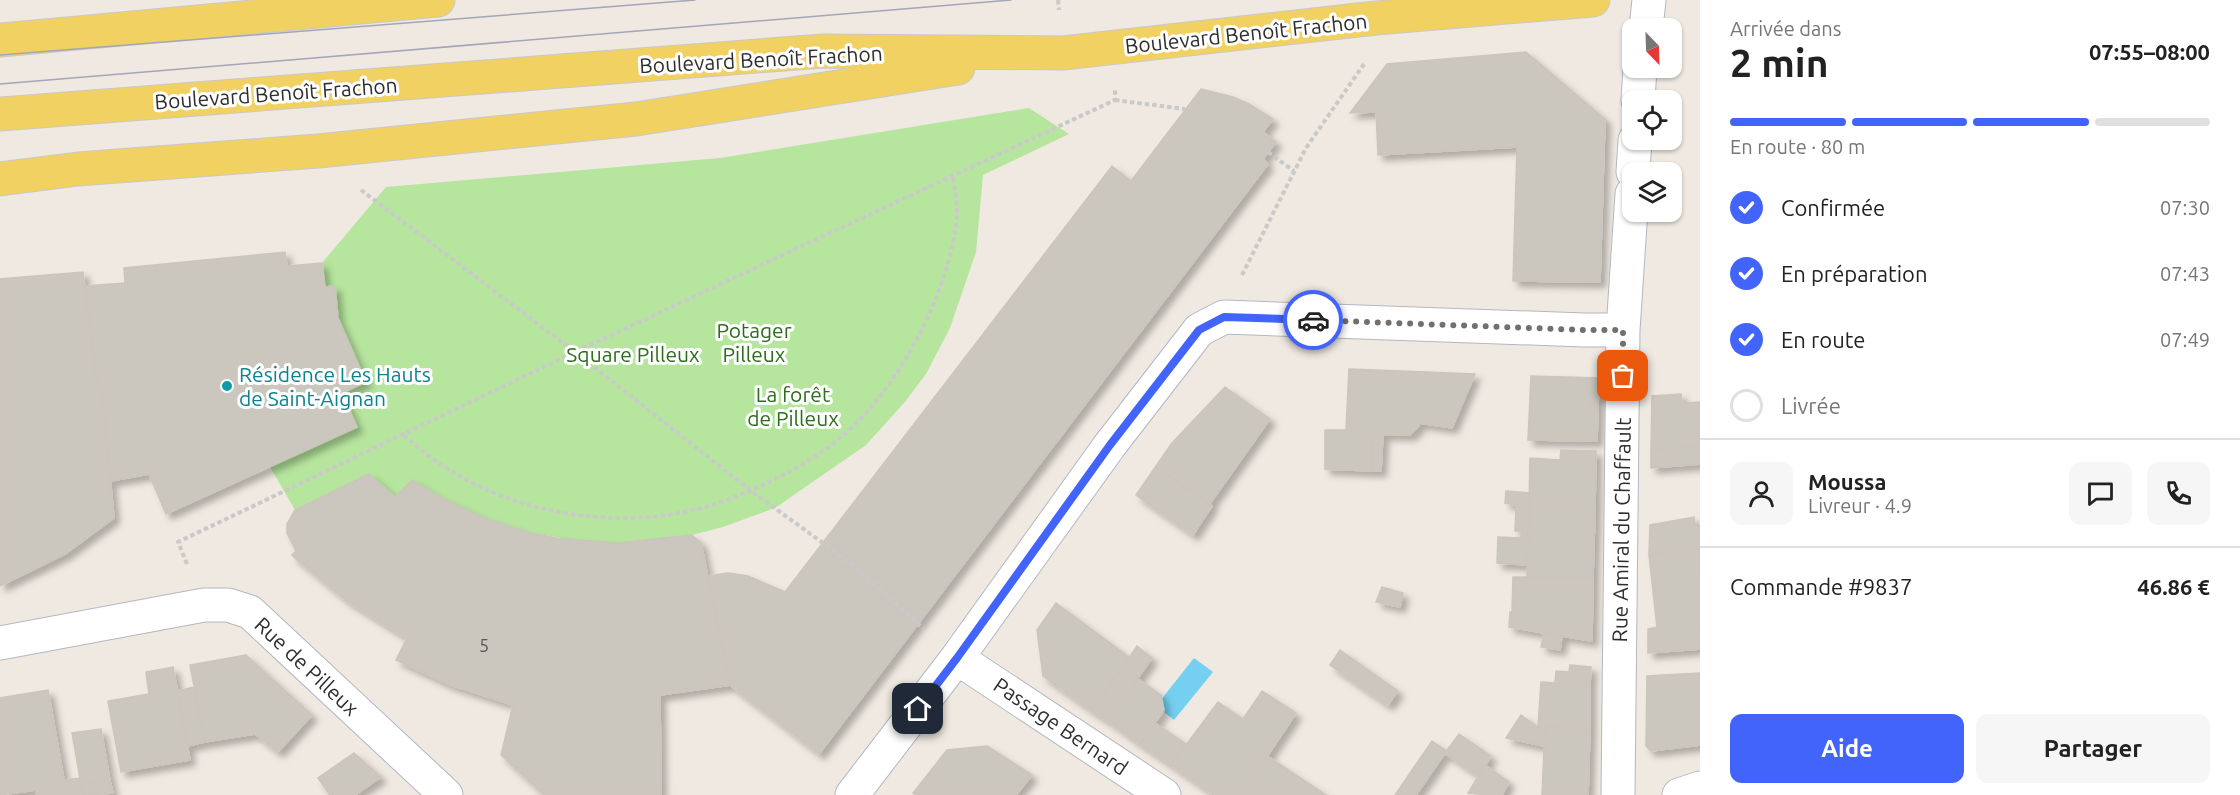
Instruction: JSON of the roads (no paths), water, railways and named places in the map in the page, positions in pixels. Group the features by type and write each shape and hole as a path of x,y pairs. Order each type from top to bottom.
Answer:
{"main road":[{"path":"0,40 438,0"},
{"name":"Boulevard Benoît Frachon","path":"0,114 823,51 1064,53 1376,18 1593,0"},
{"path":"0,179 78,169 318,151 636,119 1064,53"}],"street":[{"path":"1647,18 1649,0"},
{"name":"Rue Amiral du Chaffault","path":"1618,795 1623,330 1630,222"},
{"path":"852,795 957,658 1110,445 1199,330 1224,317 1623,330"},
{"name":"Rue de Pilleux","path":"0,643 204,605 228,605 250,612 446,795"},
{"name":"Passage Bernard","path":"957,658 1164,795"},
{"path":"1680,795 1700,788"}],"water":[{"path":"1194,658 1213,672 1174,720 1156,706"}],"tram line":[{"path":"0,55 695,0"},
{"path":"0,84 1011,0"}],"place":[{"name":"Résidence Les Hauts de Saint-Aignan","path":"227,386"}],"park label":[{"name":"Potager Pilleux","path":"754,342"},
{"name":"Square Pilleux","path":"633,354"},
{"name":"La forêt de Pilleux","path":"793,406"}]}
